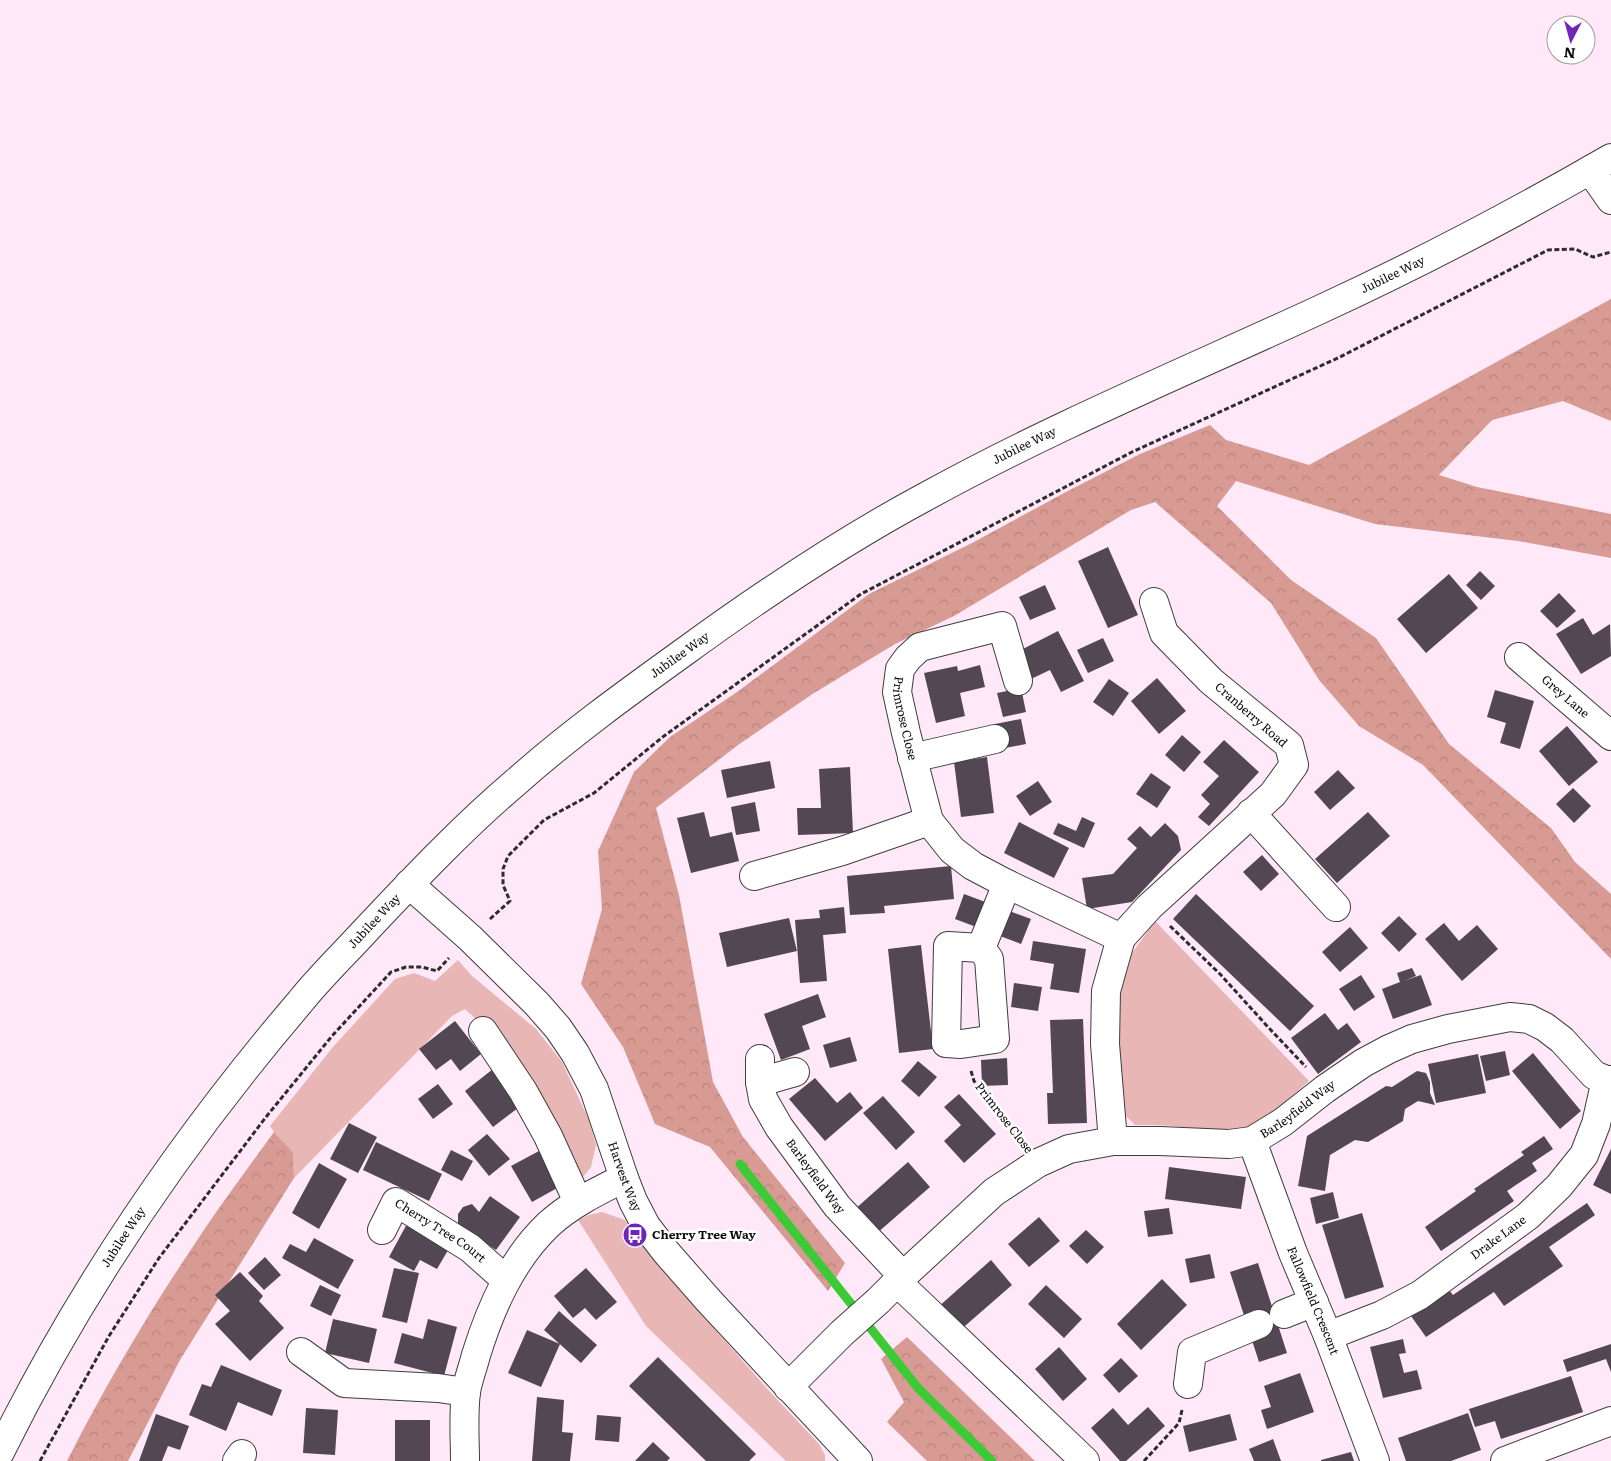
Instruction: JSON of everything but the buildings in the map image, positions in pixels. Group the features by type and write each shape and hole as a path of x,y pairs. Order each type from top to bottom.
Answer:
{"street":[{"path":"1601,164 1611,200"},
{"name":"Jubilee Way","path":"0,1452 65,1330 135,1219 221,1099 302,999 409,884 461,832 516,782 592,720 750,604 922,498 1015,449 1324,307 1449,247 1601,164"},
{"name":"Cranberry Road","path":"1113,1141 1105,1044 1106,992 1121,938 1149,907 1273,794 1294,766 1289,744 1211,681 1164,633 1154,602"},
{"name":"Primrose Close","path":"1018,681 1002,626 920,647 900,669 897,692 912,758 930,822 952,850 974,866 1007,884 1121,938"},
{"name":"Grey Lane","path":"1519,657 1611,736"},
{"path":"912,758 995,739"},
{"path":"1251,813 1336,907"},
{"path":"754,876 850,849 930,822"},
{"name":"Harvest Way","path":"409,884 470,938 537,1004 558,1028 575,1053 594,1089 633,1202 646,1226 709,1301 858,1461"},
{"path":"982,948 1007,884"},
{"path":"948,946 982,948 989,959 995,1039 961,1044 946,1043 948,946"},
{"name":"Barleyfield Way","path":"788,1387 842,1333 994,1192 1038,1163 1069,1149 1113,1141 1229,1144 1252,1141 1283,1122 1363,1063 1412,1038 1510,1017 1529,1019 1545,1027 1562,1040 1594,1075 1608,1080"},
{"path":"482,1031 523,1091 548,1136 578,1202"},
{"name":"Barleyfield Way","path":"796,1072 760,1070 763,1099 779,1127 808,1169 900,1279 1085,1461"},
{"name":"Drake Lane","path":"1328,1336 1382,1316 1420,1295 1528,1216 1559,1186 1584,1156 1596,1124 1608,1080"},
{"name":"Fallowfield Crescent","path":"1252,1141 1293,1253 1328,1336 1375,1461"},
{"path":"465,1461 466,1392 483,1334 506,1280 534,1239 551,1222 578,1202 624,1178"},
{"name":"Cherry Tree Court","path":"382,1230 396,1202 470,1248 506,1280"},
{"path":"1284,1314 1314,1302"},
{"path":"1188,1384 1192,1352 1259,1324"},
{"path":"301,1352 344,1383 438,1388 466,1392"},
{"path":"1505,1461 1611,1421"}],"path":[{"path":"40,1461 109,1336 159,1258 266,1117 332,1036 391,972 406,967 422,967 436,971 510,901 503,885 503,868 508,856 544,820 594,793 664,736 861,594 1132,452 1340,357 1548,250 1575,249 1593,257 1611,252"},
{"path":"1149,907 1220,974 1325,1090"},
{"name":"Primrose Close","path":"961,1044 974,1081 1038,1163"},
{"path":"1144,1461 1179,1423 1188,1384"}],"shaded area":[{"path":"1155,921 1309,1081 1274,1111 1251,1126 1226,1132 1170,1126 1135,1125 1122,1112 1118,1017 1122,985 1132,953"},
{"path":"458,960 472,976 536,1029 562,1062 589,1120 596,1145 591,1167 579,1182 503,1043 465,1009 452,1016 294,1178 293,1152 270,1126 333,1047 395,979 414,973 435,981"},
{"path":"602,1212 625,1220 674,1283 819,1444 825,1455 825,1461 786,1461 646,1326 578,1220"}],"green space":[{"path":"1611,299 1611,421 1563,401 1492,420 1439,475 1477,487 1611,514 1611,558 1518,541 1375,524 1236,481 1217,506 1291,580 1376,638 1449,744 1551,828 1575,862 1611,894 1611,959 1423,765 1359,726 1319,680 1271,603 1155,502 1131,510 954,616 895,644 814,693 738,745 656,808 679,895 713,1082 743,1137 845,1263 828,1291 710,1147 655,1124 623,1047 581,984 602,909 598,851 634,772 670,737 737,692 869,594 972,543 1140,454 1210,425 1226,440 1309,465"},
{"path":"274,1132 293,1152 294,1178 180,1360 128,1461 67,1461 110,1382 156,1304 230,1192"},
{"path":"907,1337 1035,1461 927,1461 887,1422 904,1402 881,1359"}],"waterway":[{"path":"740,1164 918,1388 992,1461"}],"place":[{"name":"Cherry Tree Way","path":"635,1235"}]}
